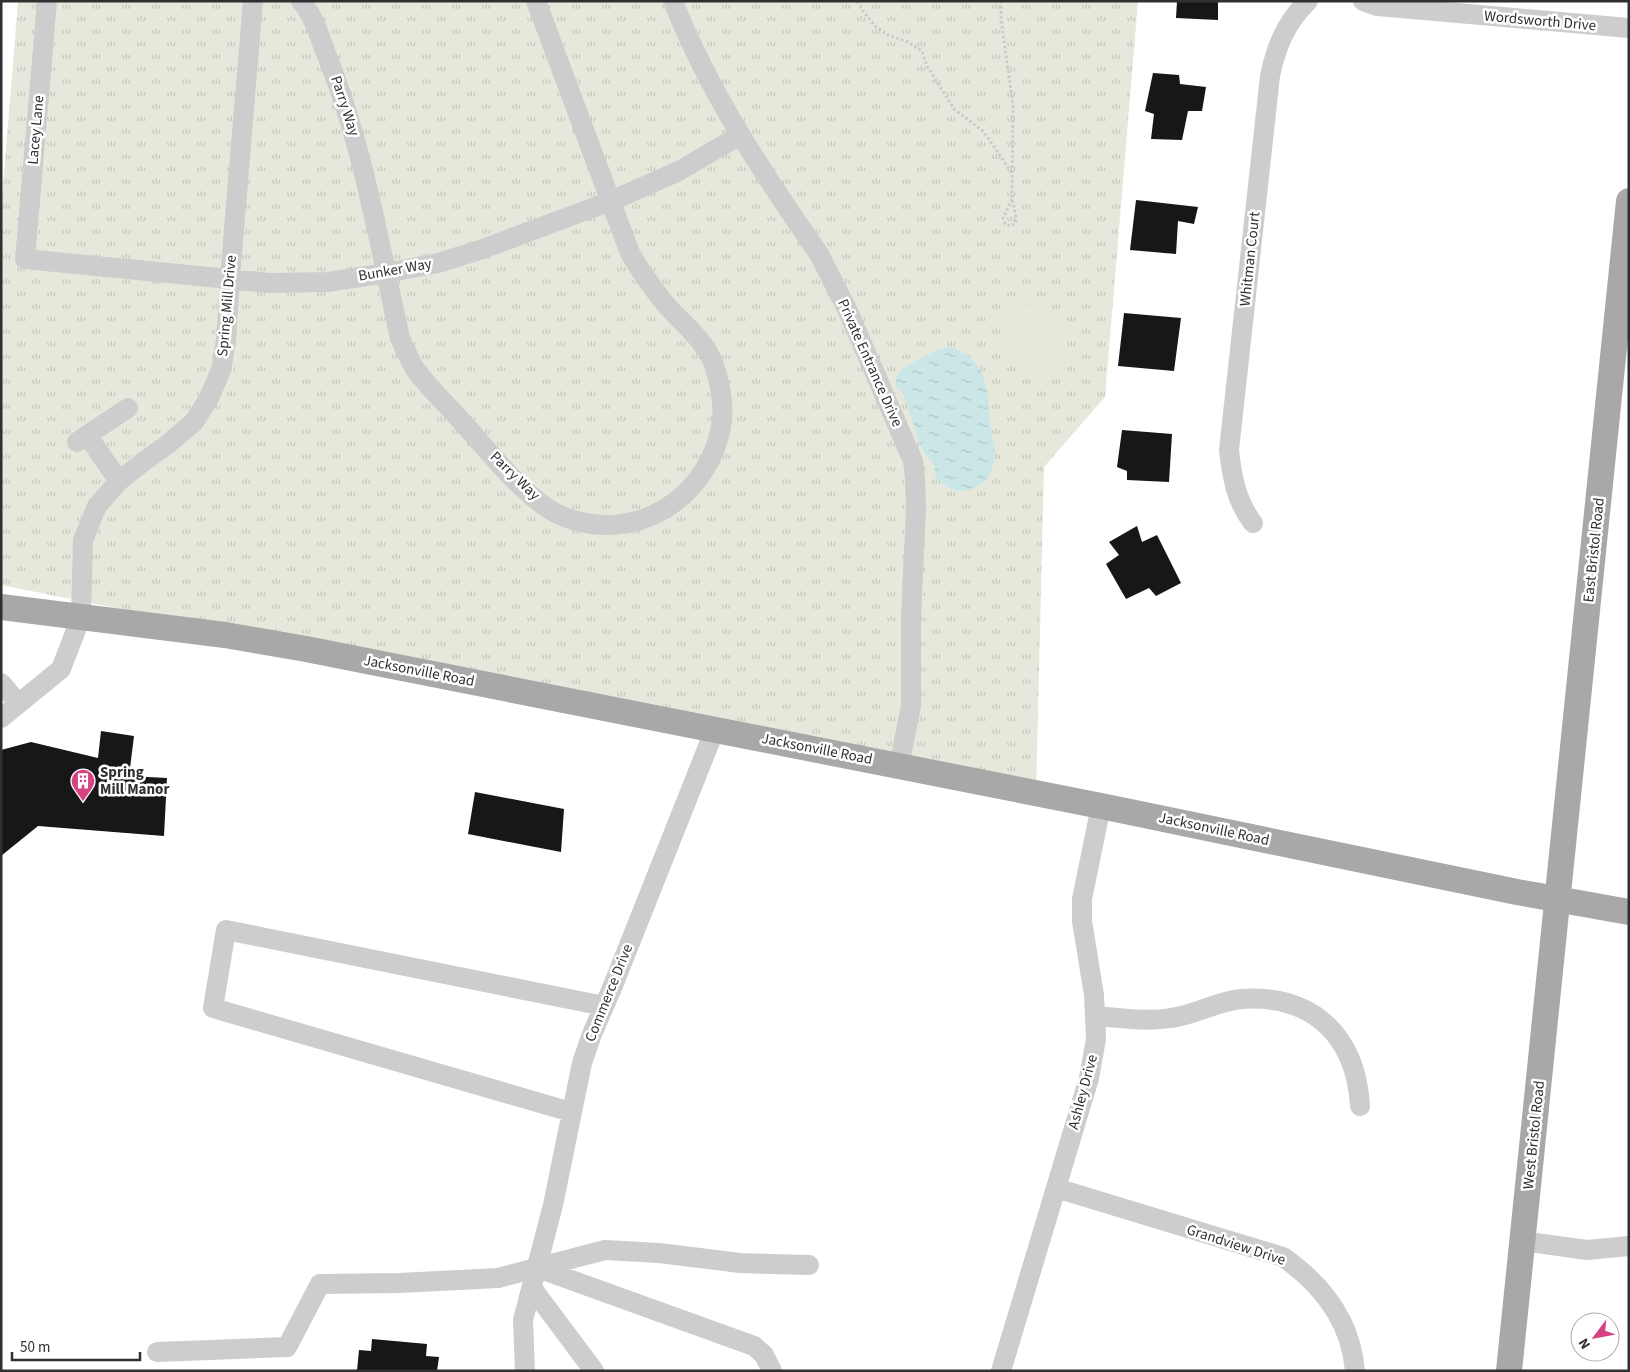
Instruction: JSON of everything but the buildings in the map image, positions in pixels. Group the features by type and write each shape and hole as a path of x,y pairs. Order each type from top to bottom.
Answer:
{"main road":[{"name":"East Bristol Road","path":"1558,899 1629,201"},
{"name":"Jacksonville Road","path":"1,607 225,635 288,646 1101,806 1517,892 1629,912"},
{"name":"West Bristol Road","path":"1509,1371 1558,899"}],"street":[{"name":"Lacey Lane","path":"25,259 46,1"},
{"name":"Spring Mill Drive","path":"82,617 83,540 97,506 119,481 194,422 209,398 221,370 226,340 253,1"},
{"name":"Parry Way","path":"301,1 305,6 335,76 356,140 400,338 414,367 533,497 560,515 581,522 603,525 626,524 648,519 665,509 700,478 710,461 718,441 722,419 721,389 713,362 698,340 644,277 630,253 536,1"},
{"name":"Private Entrance Drive","path":"673,1 698,58 740,135 823,260 847,309 913,461 916,508 911,618 911,706 899,766"},
{"name":"Whitman Court","path":"1253,523 1243,511 1235,490 1229,450 1270,76 1279,43 1287,26 1308,1"},
{"name":"Wordsworth Drive","path":"1363,1 1377,6 1629,28"},
{"name":"Bunker Way","path":"25,259 270,283 328,282 386,273 438,263 480,250 611,201 678,171 740,135"},
{"path":"119,481 82,439 128,408"},
{"path":"1,718 61,670 82,617"},
{"path":"1,683 18,703"},
{"name":"Commerce Drive","path":"525,1371 523,1320 553,1205 582,1063 715,729"},
{"name":"Ashley Drive","path":"1001,1371 1089,1078 1096,1039 1094,995 1082,921 1082,899 1101,806"},
{"path":"571,1112 213,1008 226,930 604,1006"},
{"path":"1095,1016 1152,1020 1188,1016 1224,1002 1241,999 1265,999 1291,1004 1307,1010 1324,1022 1340,1039 1348,1052 1355,1072 1360,1106"},
{"name":"Grandview Drive","path":"1056,1188 1283,1258 1312,1279 1323,1291 1340,1318 1351,1346 1355,1371"},
{"path":"1522,1241 1587,1250 1629,1246"},
{"path":"157,1352 287,1347 320,1284 399,1283 498,1278 605,1250 659,1253 740,1263 809,1265"},
{"path":"538,1268 754,1346 764,1355 772,1371"},
{"path":"532,1288 594,1371"}],"path":[{"path":"858,1 875,26 888,35 908,42 922,51 931,73 954,109 984,132 1013,174"},
{"path":"1001,1 1001,19 1012,105 1012,199 1016,217 1015,224 1010,226 1005,224 1003,218 1012,199"}],"green space":[{"path":"18,1 1138,1 1105,397 1044,467 1036,793 1,585 1,210"},
{"path":"1023,305 1038,306 1055,322 1062,337 1063,350 1058,362 1050,370 1039,373 1027,371 1015,361 1005,343 1001,327 1003,314 1006,310"}],"water":[{"path":"950,347 973,360 980,369 987,391 995,451 993,466 983,482 976,487 960,491 952,489 937,477 933,464 921,447 903,393 897,388 895,381 899,373 909,365 935,351"}],"place":[{"name":"Spring Mill Manor","path":"83,802"}]}
